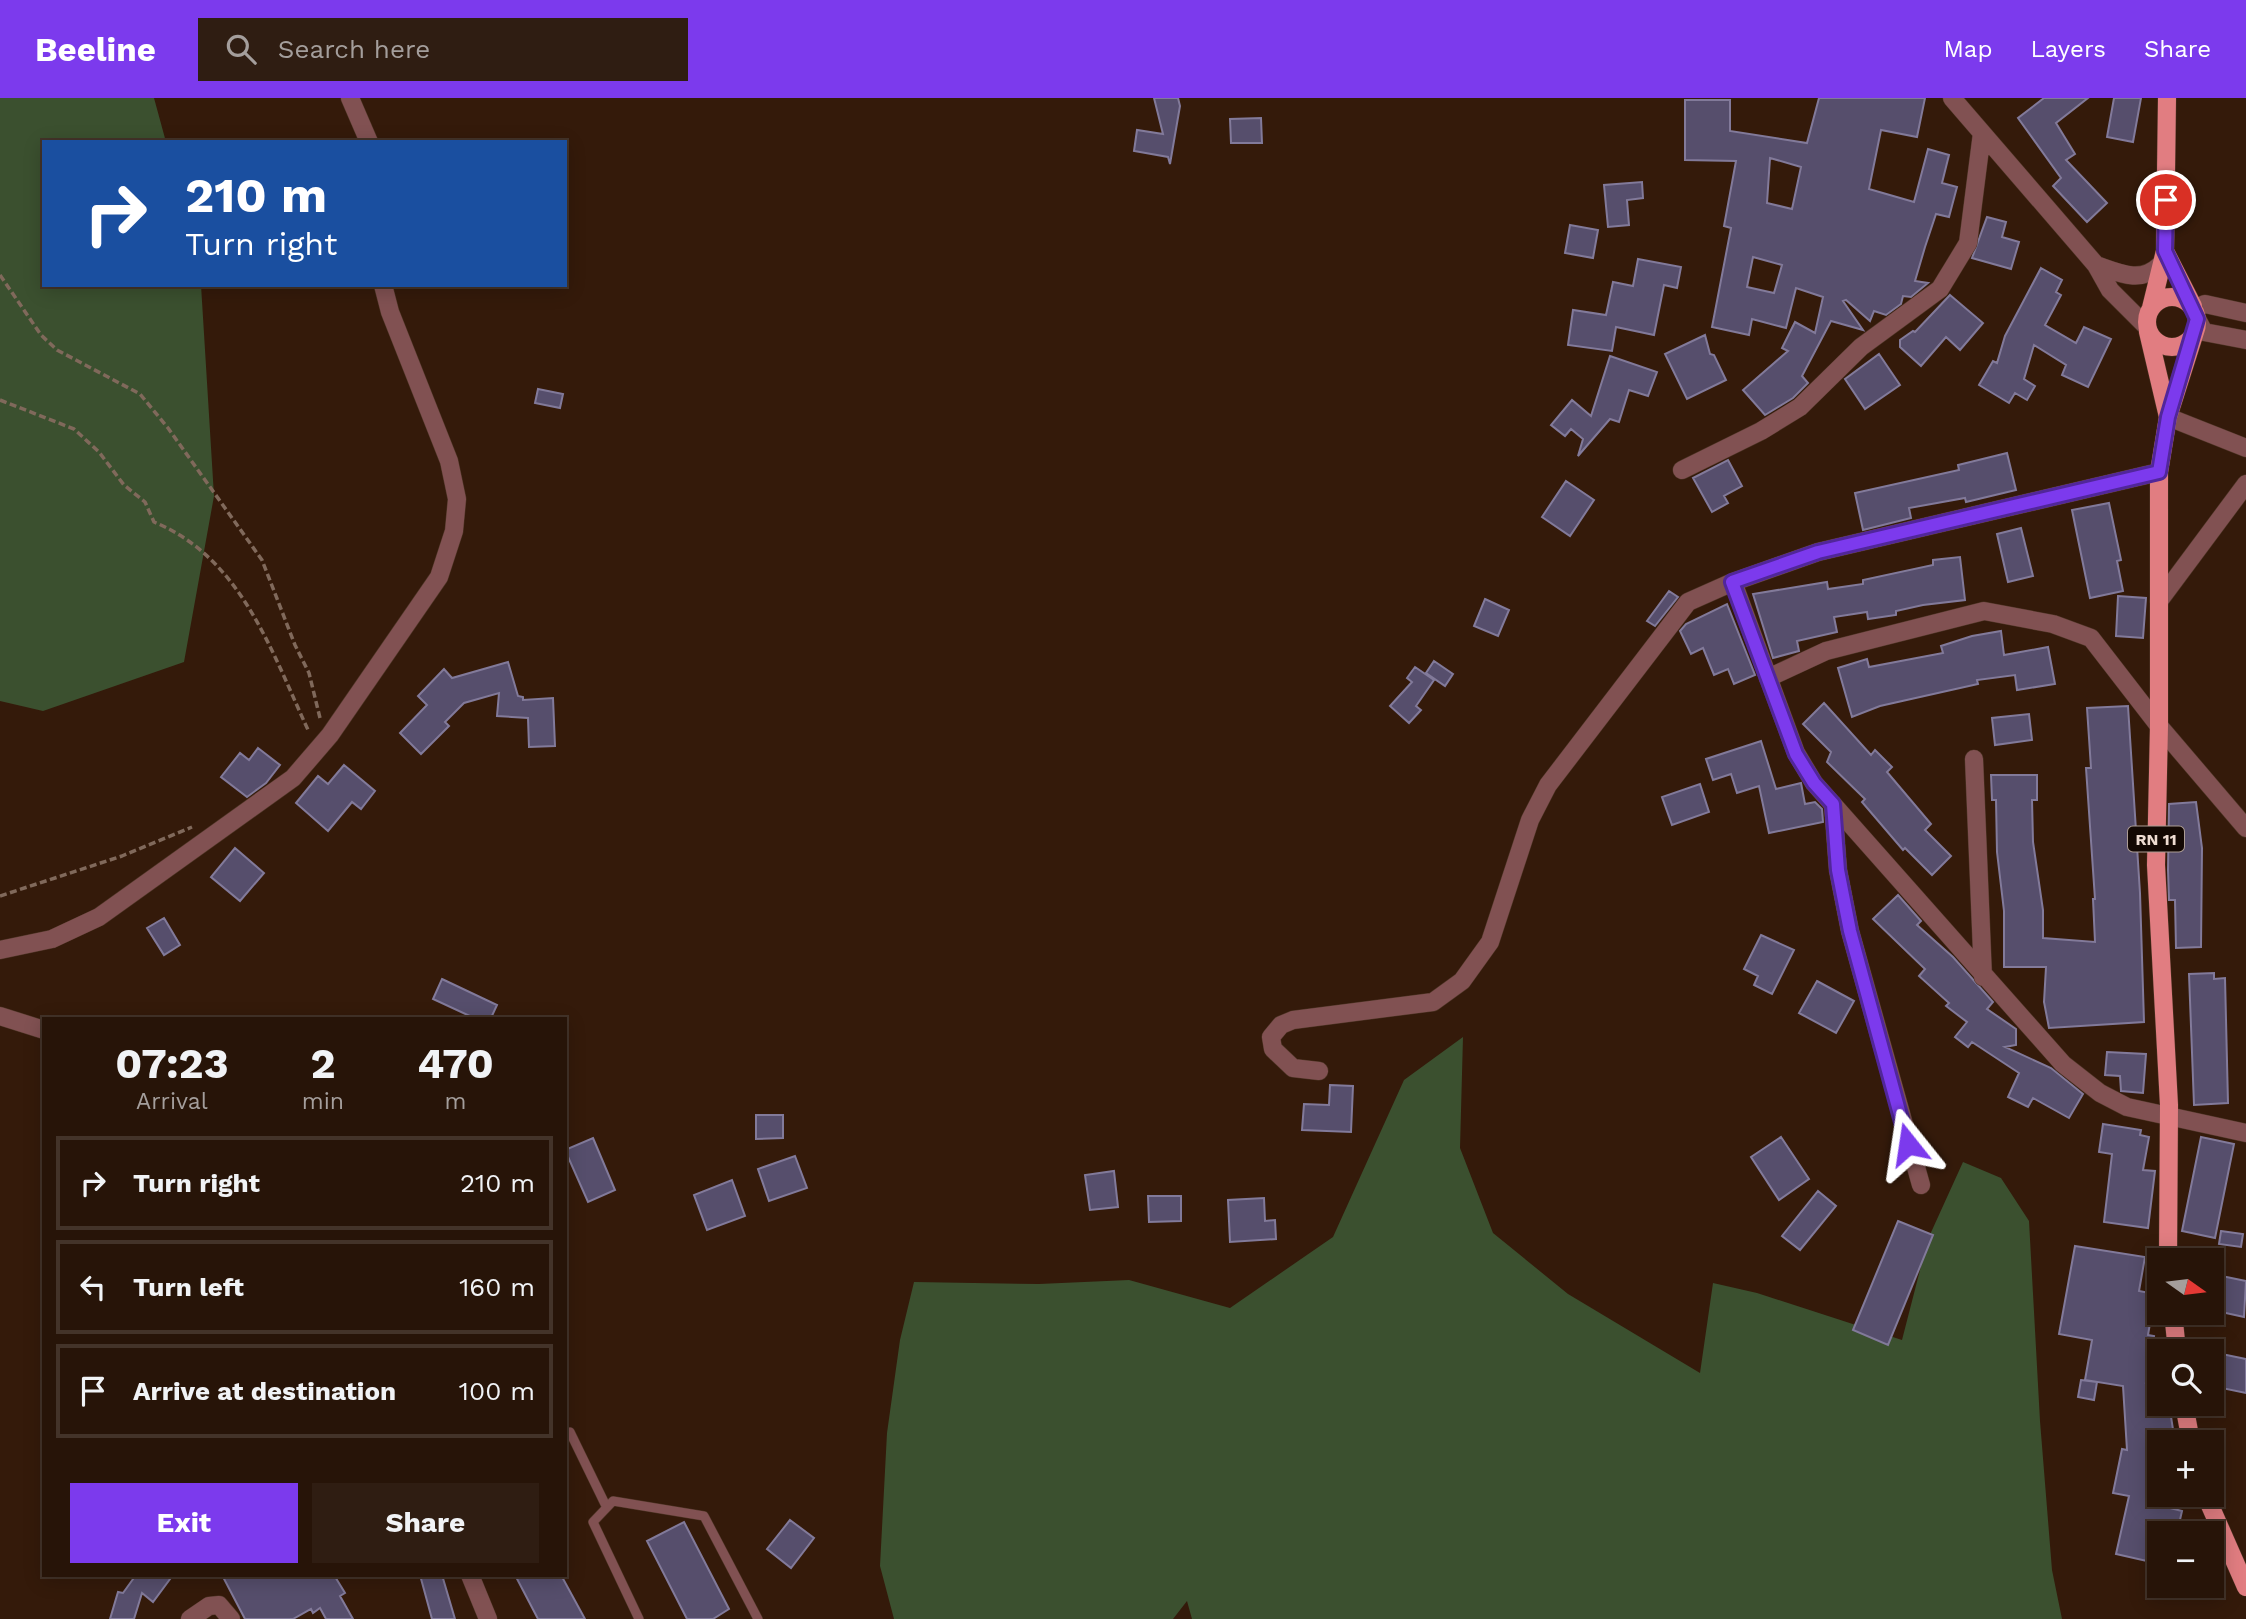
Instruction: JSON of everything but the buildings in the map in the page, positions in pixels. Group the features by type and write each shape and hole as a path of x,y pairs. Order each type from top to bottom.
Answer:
{"main road":[{"path":"2163,258 2195,320 2190,340 2174,347 2156,342 2147,328 2163,258 2167,98"},
{"path":"2151,308 2159,300 2173,296 2182,299 2195,320"},
{"name":"RN 11","path":"2168,1248 2169,1117 2156,864 2159,472 2168,417 2195,320"},
{"name":"RN 11","path":"2147,328 2168,417"},
{"path":"2211,1507 2246,1587"}],"street":[{"path":"350,98 368,140"},
{"path":"1952,98 1969,106 1982,133 2096,265 2110,290 2147,328"},
{"path":"1682,470 1800,407 1861,347 1940,289 1968,243 1982,133"},
{"path":"2096,265 2137,277 2150,275 2163,258"},
{"path":"0,950 52,939 99,917 293,778 330,735 439,576 454,531 457,499 449,461 390,312 384,287"},
{"path":"2246,313 2205,304 2195,320 2204,332 2246,340"},
{"path":"2168,417 2246,448"},
{"path":"1319,1071 1293,1068 1273,1049 1271,1037 1281,1025 1293,1020 1433,1002 1462,981 1490,943 1523,840 1548,785 1688,602 1732,582 1818,552 2159,472"},
{"path":"2160,601 2246,484"},
{"path":"1732,582 1796,754 1814,783 1983,977 2063,1064 2099,1093 2127,1107 2246,1133"},
{"path":"1768,678 1826,651 1983,611 2053,624 2091,638 2159,726 2246,828"},
{"path":"1974,759 1983,977"},
{"path":"1833,804 1838,870 1850,931 1921,1185"},
{"path":"0,1016 42,1029"},
{"path":"471,1577 488,1619"},
{"path":"190,1619 209,1606 219,1605 231,1619"}],"lane":[{"path":"570,1432 606,1506"},
{"path":"639,1619 593,1522 613,1501 704,1516 758,1619"}],"path":[{"path":"0,275 41,335 57,351 140,394 262,559 295,645 309,673 320,719 330,735"},
{"path":"0,400 74,429 99,452 124,485 145,502 154,522 179,532 215,560 253,615 286,674 317,750"},
{"path":"0,896 122,856 203,823 231,824"}],"green space":[{"path":"0,98 154,98 165,140 42,140 42,287 201,287 214,496 184,662 43,711 0,701"},
{"path":"1463,1037 1460,1148 1493,1233 1568,1294 1700,1373 1713,1283 1757,1293 1902,1340 1928,1239 1963,1162 2001,1178 2029,1221 2040,1421 2052,1570 2062,1619 1192,1619 1187,1601 1173,1619 894,1619 880,1566 887,1433 900,1340 914,1282 1039,1284 1129,1280 1230,1308 1333,1237 1404,1080"}],"route":[{"path":"1908,1144 1850,931 1838,870 1833,804 1814,783 1796,754 1732,582 1818,552 2159,472 2168,417 2197,319 2165,251 2166,200"}]}
